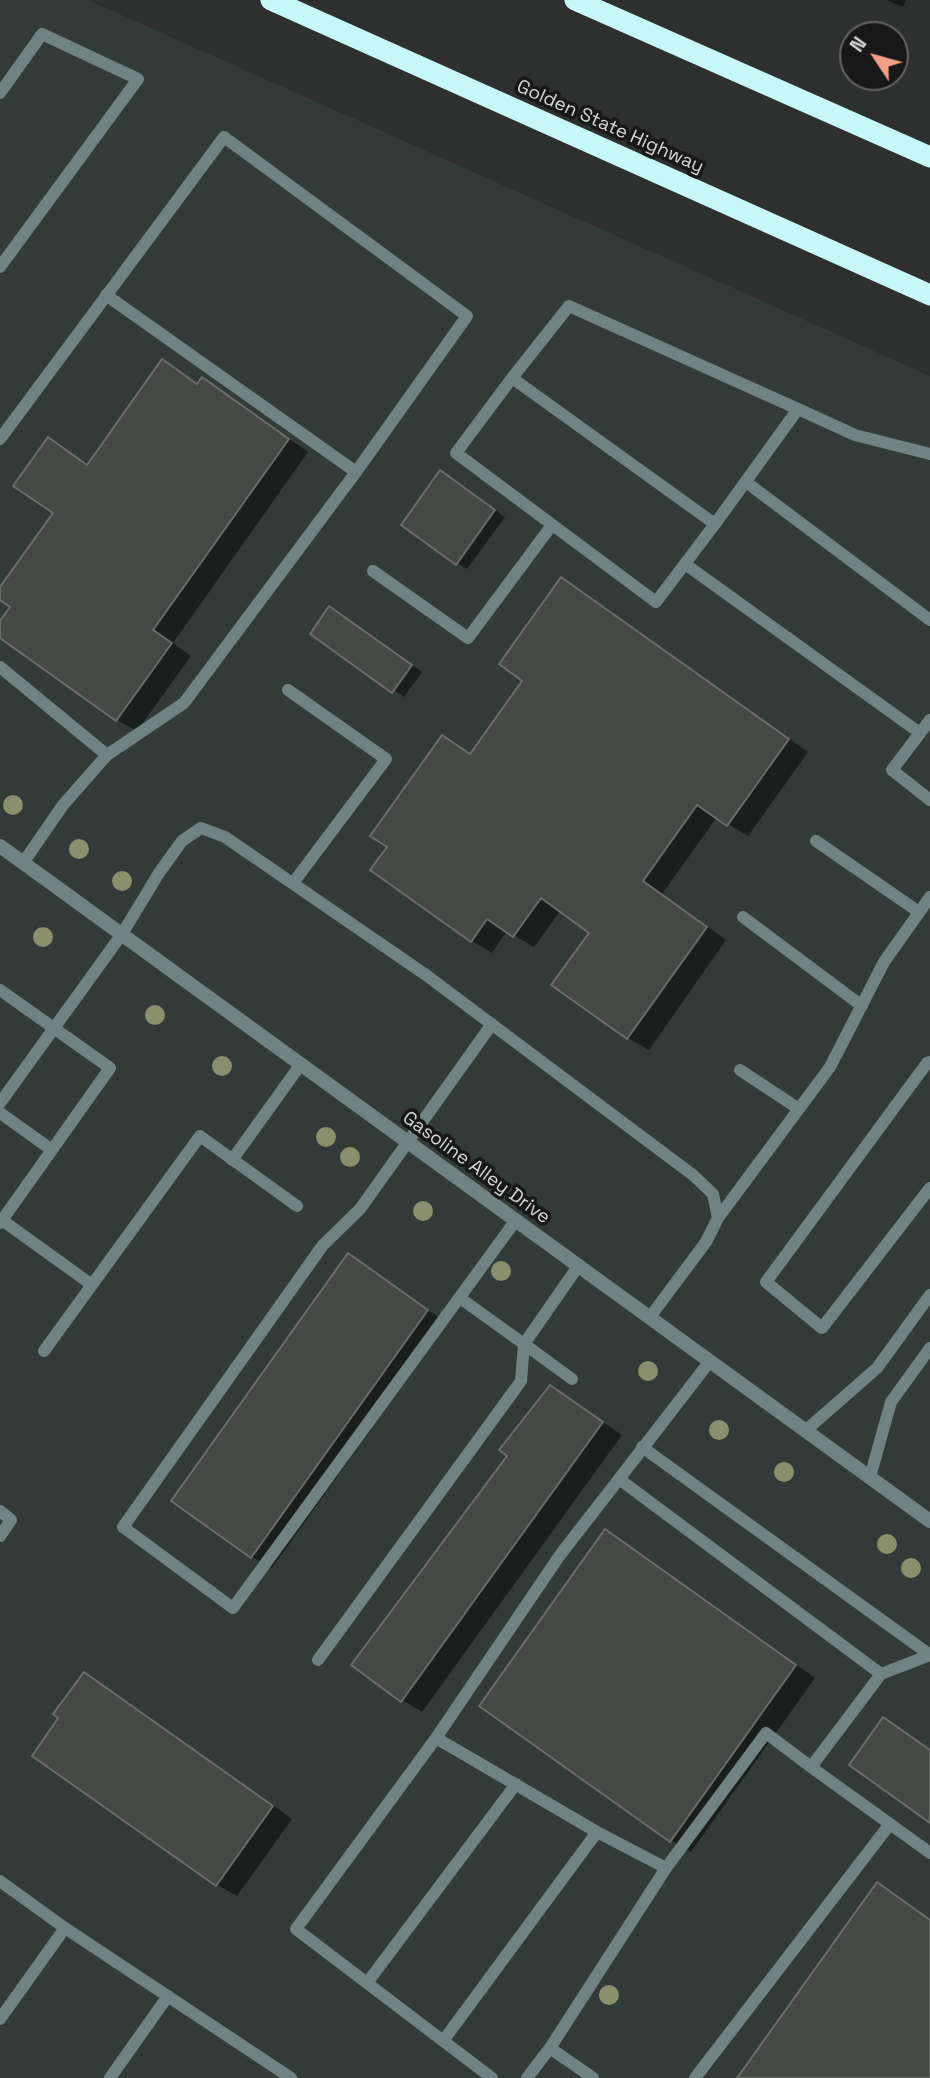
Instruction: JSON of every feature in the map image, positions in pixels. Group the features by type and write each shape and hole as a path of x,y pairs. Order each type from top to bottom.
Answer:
{"highway":[{"name":"Golden State Highway","path":"271,0 930,295"},
{"path":"575,0 930,157"}],"street":[{"name":"Gasoline Alley Drive","path":"0,846 930,1521"}],"lane":[{"path":"0,93 42,34 138,79 0,267"},
{"path":"0,439 224,137 467,316 356,472 184,703 107,755 63,805 23,863"},
{"path":"106,295 356,472"},
{"path":"798,409 656,603 456,453 569,306 798,409 855,435 930,454"},
{"path":"512,378 715,524"},
{"path":"746,482 930,620"},
{"path":"373,571 468,638 552,525"},
{"path":"685,564 920,733"},
{"path":"0,667 107,755"},
{"path":"288,690 386,759 293,883"},
{"path":"930,720 892,770 930,800"},
{"path":"0,1103 122,934 182,841 201,828 225,836 426,975 693,1175 713,1194 718,1217"},
{"path":"816,841 919,912"},
{"path":"650,1317 706,1242 718,1217 830,1067 884,962 930,897"},
{"path":"743,917 862,1006"},
{"path":"0,990 110,1068 1,1221 92,1285"},
{"path":"492,1024 360,1209 323,1245 122,1527 233,1608 516,1220"},
{"path":"930,1062 766,1282 822,1328 930,1188"},
{"path":"232,1160 301,1064"},
{"path":"740,1070 799,1109"},
{"path":"0,1112 52,1150"},
{"path":"44,1351 200,1136 297,1206"},
{"path":"318,1660 521,1381 524,1344 579,1265"},
{"path":"806,1431 877,1368 930,1296"},
{"path":"460,1298 572,1379"},
{"path":"870,1477 891,1402 930,1348"},
{"path":"492,2078 296,1929 436,1738 560,1555 710,1361"},
{"path":"642,1447 930,1655"},
{"path":"619,1479 881,1674"},
{"path":"0,1511 11,1520 0,1536"},
{"path":"811,1767 881,1674 930,1655"},
{"path":"527,2078 550,2048 666,1868 766,1733 930,1853"},
{"path":"436,1738 597,1832 666,1868"},
{"path":"367,1983 516,1784"},
{"path":"695,2078 890,1824"},
{"path":"443,2041 597,1832"},
{"path":"0,1881 65,1928 291,2078"},
{"path":"0,2019 65,1928"},
{"path":"110,2078 168,1997"},
{"path":"550,2048 593,2078"}],"shaded area":[{"path":"0,0 88,0 930,376 930,2078 0,2078"}],"building":[{"path":"162,359 197,384 202,377 289,439 153,630 172,643 116,721 0,638 0,621 10,607 0,600 0,587 53,513 13,486 48,437 87,465"},
{"path":"440,470 495,510 456,565 401,525"},
{"path":"561,577 789,739 727,826 697,805 643,881 707,927 627,1039 551,985 589,933 541,898 513,937 487,919 471,942 370,870 387,847 370,836 442,735 470,754 522,681 499,664"},
{"path":"329,606 412,665 392,693 310,634"},
{"path":"348,1253 428,1310 251,1558 171,1501"},
{"path":"550,1385 603,1422 401,1702 351,1665 507,1456 499,1450"},
{"path":"605,1529 796,1665 670,1842 479,1706"},
{"path":"84,1672 273,1806 216,1886 32,1756 58,1718 53,1714"},
{"path":"883,1717 930,1750 930,1823 849,1765"},
{"path":"877,1882 930,1920 930,2078 737,2078"}]}
